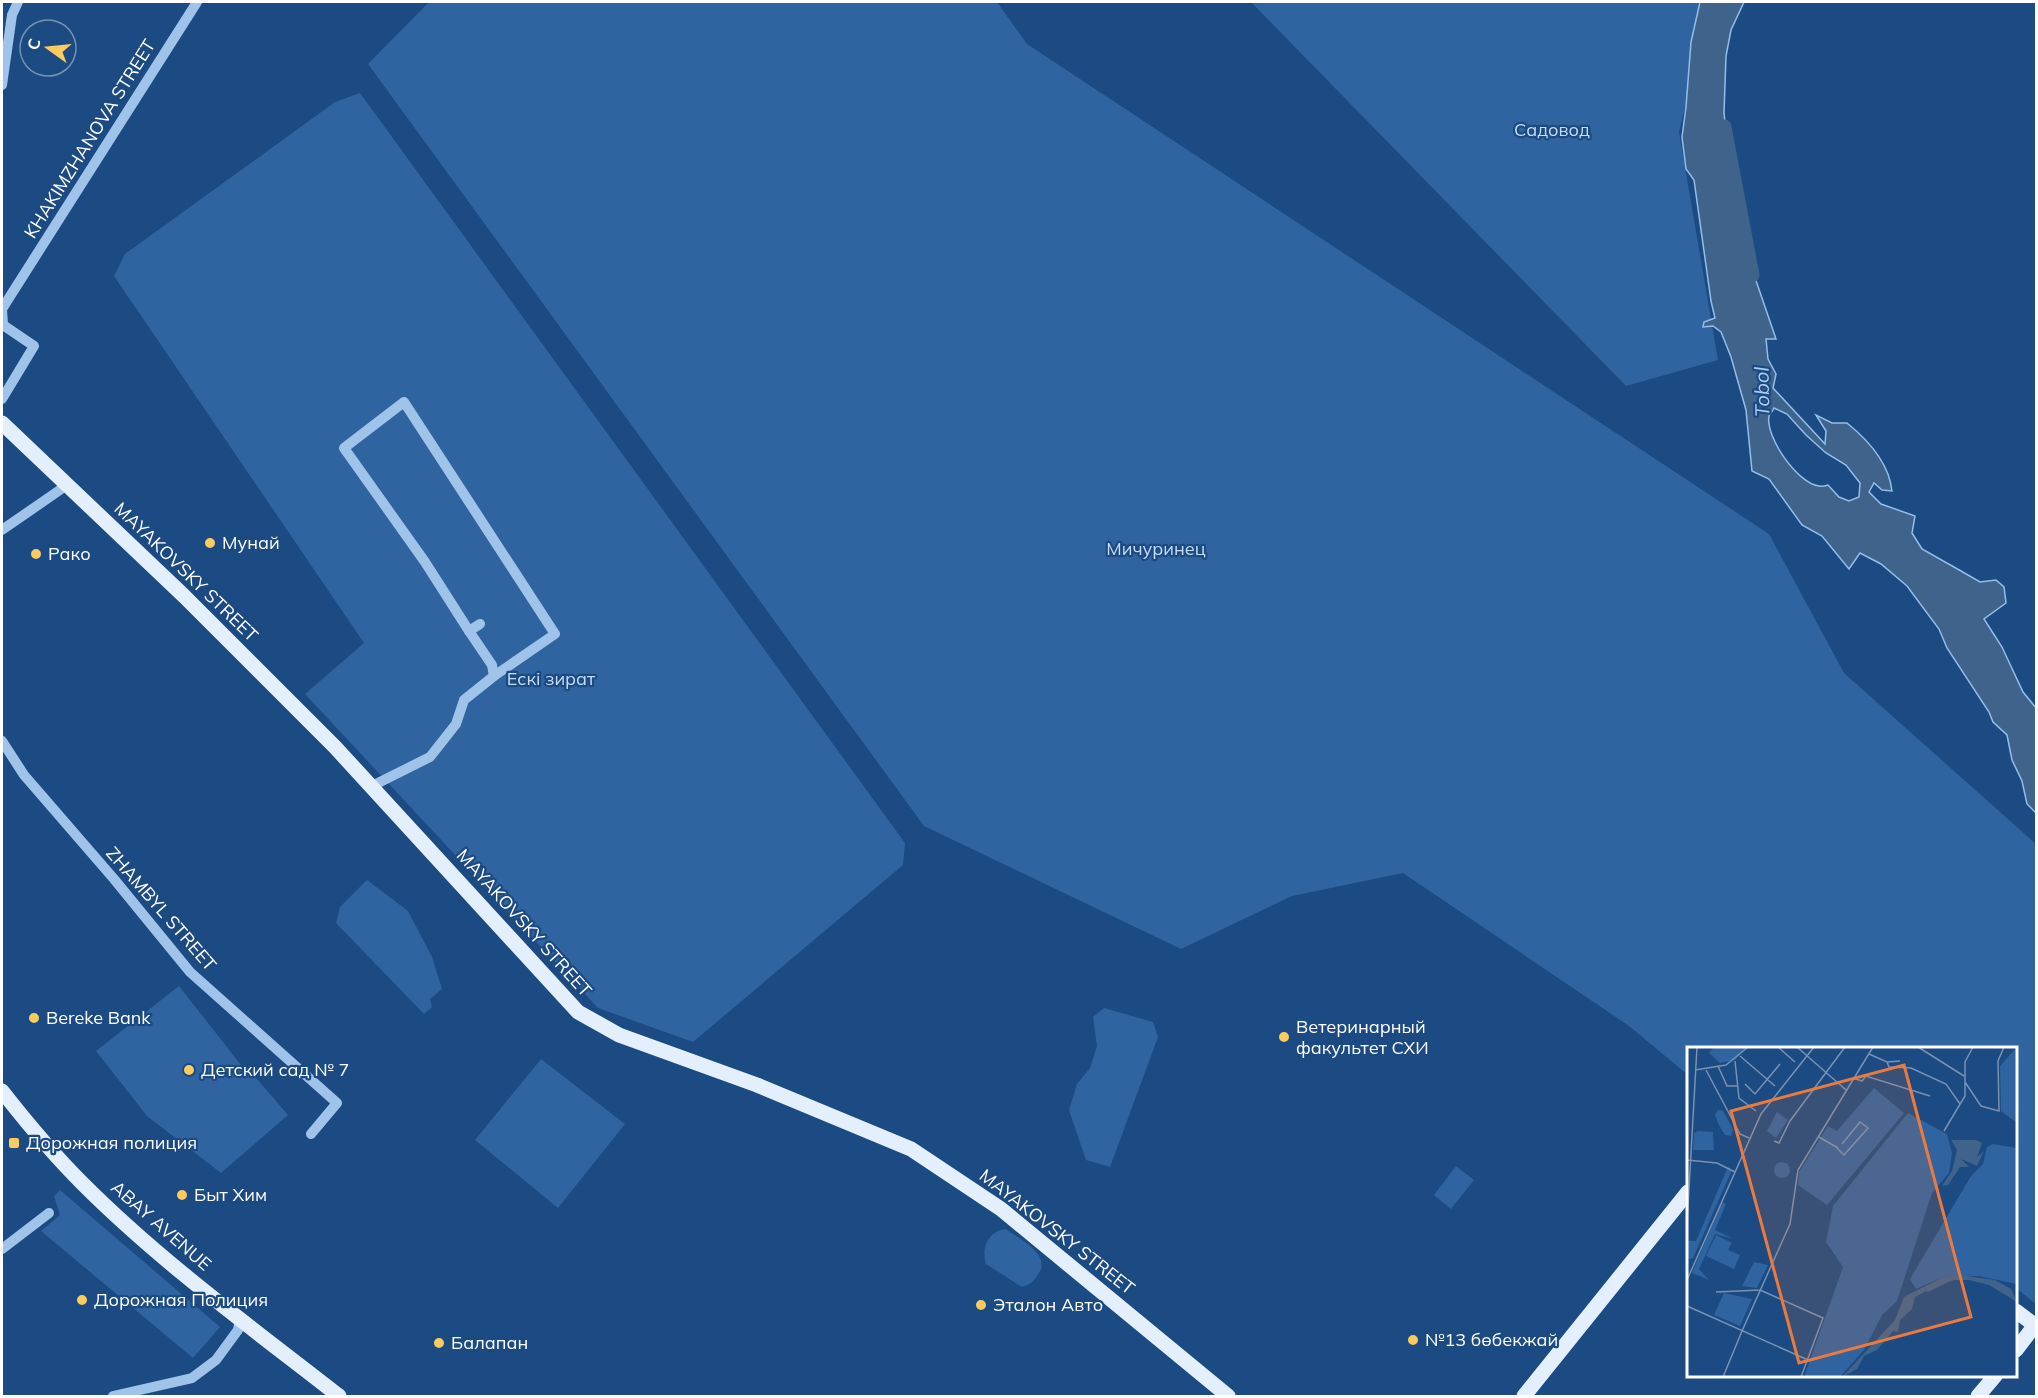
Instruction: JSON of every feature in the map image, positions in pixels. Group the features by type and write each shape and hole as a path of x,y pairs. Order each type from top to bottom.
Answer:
{"main road":[{"name":"MAYAKOVSKY STREET","path":"2,423 216,628 335,747 578,1012 619,1035 757,1085 911,1149 1001,1209 1228,1396"},
{"name":"ABAY AVENUE","path":"2,1091 27,1123 82,1183 239,1325 322,1396"},
{"name":"ABAY AVENUE","path":"2,1107 84,1198 126,1237 239,1325 339,1396"},
{"path":"1524,1396 1687,1194"},
{"path":"2017,1312 2036,1326 2017,1349"},
{"path":"1978,1396 1994,1377"}],"street":[{"path":"2,85 12,15 18,2"},
{"name":"KHAKIMZHANOVA STREET","path":"2,399 34,346 3,325 2,309 197,2"},
{"path":"372,786 430,757 456,724 464,700 494,676 555,634 404,402 345,448 425,562 492,665 494,676"},
{"path":"2,530 68,485"},
{"path":"469,631 480,624"},
{"name":"ZHAMBYL STREET","path":"2,741 24,775 114,879 190,972 337,1103 311,1134"},
{"path":"2,1248 49,1213"},
{"path":"113,1396 192,1378 216,1360 239,1325"}],"green space":[{"name":"Мичуринец","path":"429,2 997,2 1027,44 1769,534 1844,673 2036,844 2036,1304 2017,1289 2017,1047 1687,1047 1687,1074 1629,1026 1403,873 1292,896 1181,949 924,826 368,64"},
{"name":"Садовод","path":"1251,2 1711,2 1679,132 1718,360 1626,386"},
{"name":"Ескі зират","path":"360,93 905,843 903,865 693,1042 598,1008 305,694 364,643 114,276 125,254 335,102"},
{"path":"367,880 408,911 432,957 442,989 430,999 432,1007 424,1014 336,923 340,907"},
{"path":"179,986 245,1070 257,1079 288,1115 221,1173 147,1116 96,1051"},
{"path":"1104,1008 1153,1022 1158,1037 1110,1167 1086,1160 1069,1110 1077,1084 1090,1068 1097,1046 1093,1017"},
{"path":"541,1059 625,1124 558,1208 475,1140"},
{"path":"1456,1166 1474,1180 1451,1209 1434,1195"},
{"path":"60,1190 220,1327 193,1358 41,1231 60,1215 54,1196"},
{"path":"1006,1229 1032,1248 1041,1260 1042,1266 1037,1276 1022,1287 986,1264 984,1252 987,1241 995,1233"}],"water":[{"path":"1700,2 1744,2 1731,30 1726,56 1724,113 1736,222 1776,339 1766,339 1768,359 1776,374 1773,388 1825,444 1826,431 1816,415 1832,423 1847,423 1870,444 1887,471 1892,491 1882,490 1874,483 1869,492 1881,504 1915,516 1912,533 1922,549 1980,582 1996,580 2004,587 2006,603 1984,619 2002,647 2023,692 2036,708 2036,813 2027,804 2022,781 2012,760 2007,735 1993,722 1989,712 1947,648 1939,629 1907,586 1881,564 1860,553 1849,569 1822,536 1802,525 1769,479 1752,471 1746,410 1731,357 1721,332 1713,326 1703,327 1704,322 1715,318 1694,180 1686,169 1682,137 1691,42","holes":["1774,408 1787,414 1826,453 1846,465 1860,483 1859,497 1849,501 1839,497 1828,485 1821,486 1811,483 1793,469 1778,447 1769,425 1769,416"]}],"waterway":[{"name":"Tobol","path":"1724,127 1752,275"}],"place":[{"name":"Мунай","path":"210,543"},
{"name":"Рако","path":"36,554"},
{"name":"Bereke Bank","path":"34,1018"},
{"name":"Ветеринарный факультет СХИ","path":"1284,1037"},
{"name":"Детский сад № 7","path":"189,1070"},
{"name":"Дорожная полиция","path":"14,1143"},
{"name":"Быт Хим","path":"182,1195"},
{"name":"Дорожная Полиция","path":"82,1300"},
{"name":"Эталон Авто","path":"981,1305"},
{"name":"№13 бөбекжай","path":"1413,1340"},
{"name":"Балапан","path":"439,1343"}]}
